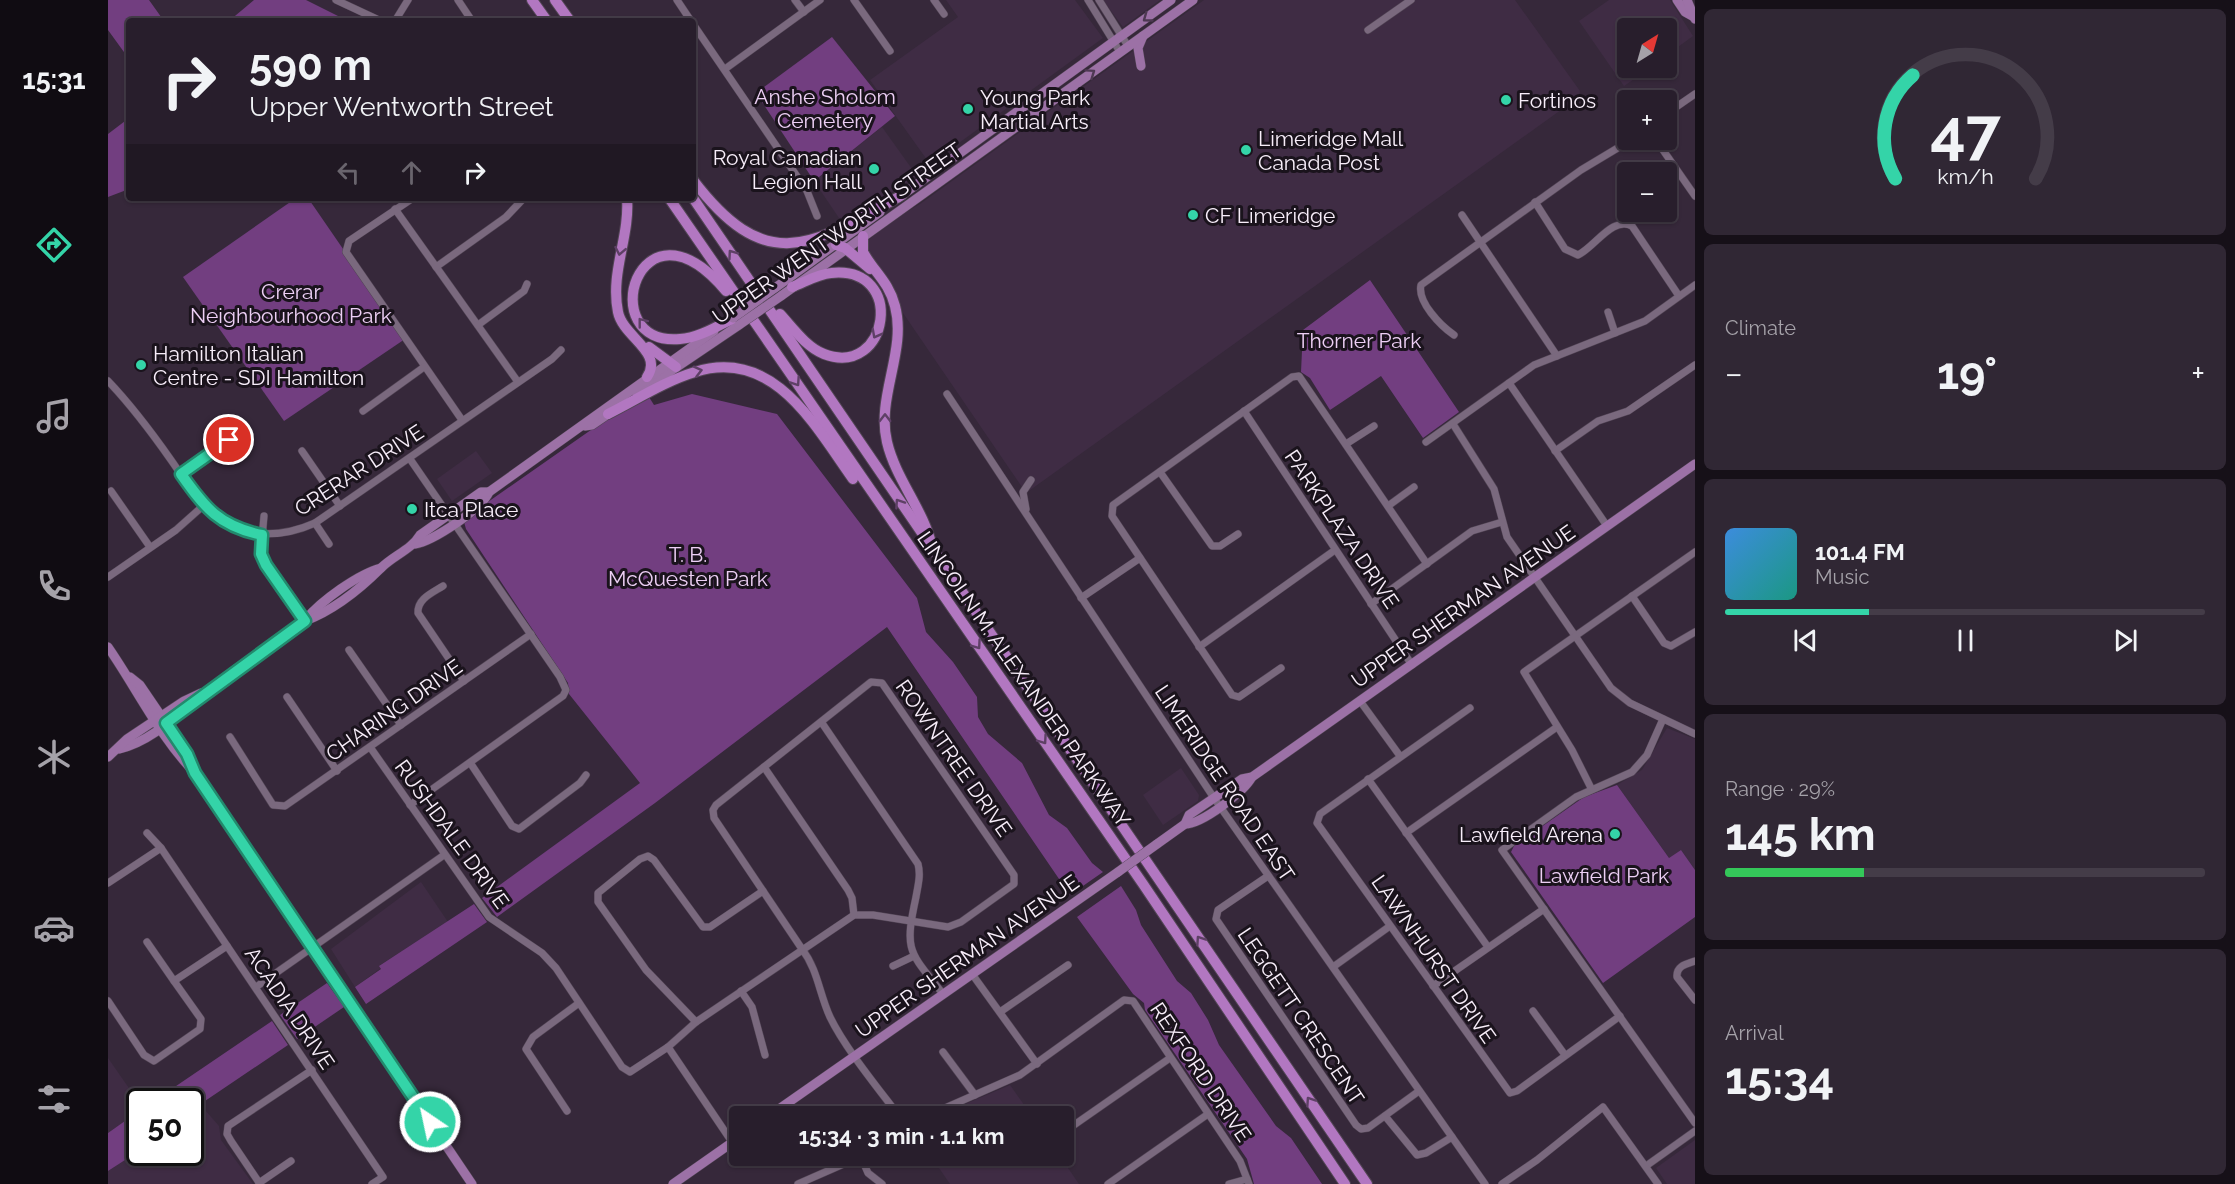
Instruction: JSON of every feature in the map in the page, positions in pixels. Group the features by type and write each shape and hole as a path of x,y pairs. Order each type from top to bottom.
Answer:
{"highway":[{"path":"532,0 545,18"},
{"path":"555,0 568,18"},
{"path":"696,184 719,213 736,227 760,238 783,243 808,241 828,235 902,195"},
{"path":"627,201 616,270 616,298 622,324 652,359 652,368 647,378"},
{"name":"LINCOLN M. ALEXANDER PARKWAY","path":"671,201 1143,884 1345,1184"},
{"name":"LINCOLN M. ALEXANDER PARKWAY","path":"695,201 1367,1184"},
{"path":"863,236 863,252 886,281 897,321 885,403 887,442 902,482 929,531 933,550"},
{"path":"841,247 876,276 892,297"},
{"path":"734,320 689,338 674,340 657,336 644,328 635,315 632,301 635,281 644,268 656,259 670,255 686,257 708,271 763,333"},
{"path":"755,287 809,345 824,354 839,357 854,354 875,339 882,324 882,306 875,290 866,282 847,273 831,273 792,287"},
{"path":"616,298 636,335 672,365"},
{"path":"608,414 698,370 738,369 767,379 787,392 802,409 932,587 944,598"},
{"path":"1331,1132 1346,1144 1375,1184"},
{"path":"1323,1152 1336,1184"}],"main road":[{"name":"UPPER WENTWORTH STREET","path":"778,292 792,287 902,195 1171,0"},
{"name":"UPPER WENTWORTH STREET","path":"108,757 127,739 190,708 208,689 305,621 321,615 374,578 381,568 415,544 420,535 452,518 481,492 489,492 585,426 592,425 608,414 734,320 841,247 863,236 1193,0"},
{"path":"1677,0 1685,12 1694,18"},
{"path":"1687,0 1694,18"},
{"path":"1141,66 1138,48 1144,34"},
{"path":"1028,120 1057,83"},
{"path":"963,150 971,153 986,150"},
{"path":"910,203 932,181 938,168"},
{"name":"UPPER WENTWORTH STREET","path":"585,426 588,420 647,378 672,365"},
{"name":"UPPER SHERMAN AVENUE","path":"784,1106 1185,824 1189,815 1216,802 1242,779 1252,777 1695,464"},
{"path":"108,647 127,674 133,690 187,754 195,773 472,1184"},
{"path":"673,1184 729,1144"}],"street":[{"path":"336,0 375,18"},
{"path":"397,18 408,0"},
{"path":"458,0 470,18"},
{"path":"677,0 689,18"},
{"path":"795,0 804,12"},
{"path":"725,69 820,0"},
{"path":"854,0 890,51"},
{"path":"934,0 944,14"},
{"path":"1088,0 1119,39"},
{"path":"1099,0 1124,49"},
{"path":"1368,30 1411,0"},
{"path":"696,36 725,69 807,191 817,216"},
{"path":"1677,106 1695,94"},
{"path":"1454,335 1439,323 1420,289 1425,281 1581,170 1617,148"},
{"path":"1663,150 1695,196"},
{"path":"408,201 350,241 346,252 462,420"},
{"path":"436,267 506,217 521,201"},
{"path":"1535,202 1565,249 1578,255 1615,225 1627,223 1632,226 1679,296"},
{"path":"395,208 518,382"},
{"path":"1462,215 1557,356"},
{"path":"478,325 524,291 527,284"},
{"path":"1426,442 1534,366 1645,321 1695,285"},
{"path":"1608,312 1615,333"},
{"name":"CRERAR DRIVE","path":"108,381 181,474 203,506 234,528 262,535 287,534 315,523 410,459 462,420 552,359 561,350"},
{"path":"1555,451 1598,421 1628,411 1695,365"},
{"path":"363,411 424,367"},
{"path":"1281,668 1239,697 1234,697 1112,516 1111,507 1292,377 1299,376 1427,564"},
{"path":"1509,383 1607,526"},
{"name":"LIMERIDGE ROAD EAST","path":"947,394 1216,802 1482,1183"},
{"name":"PARKPLAZA DRIVE","path":"1244,411 1412,665"},
{"path":"1453,424 1494,489 1507,537 1611,688 1630,703 1695,734"},
{"path":"1346,444 1374,426"},
{"path":"181,474 229,440 250,434"},
{"path":"302,451 340,506"},
{"path":"410,459 531,634 565,685 566,692 471,764 410,805"},
{"path":"1160,472 1212,546 1220,546 1238,534"},
{"path":"1031,480 1022,495 1032,523"},
{"path":"1388,506 1414,488"},
{"path":"111,491 150,547"},
{"path":"108,577 176,530 203,506"},
{"path":"264,516 261,554 266,565 305,621"},
{"path":"1371,604 1472,531 1502,522"},
{"path":"315,523 329,544"},
{"path":"1199,647 1335,550"},
{"path":"1591,789 1524,672 1695,552"},
{"path":"1081,598 1140,558"},
{"path":"443,586 422,599 417,608 418,613 464,681"},
{"path":"1632,596 1664,643 1671,646 1680,643 1695,632"},
{"name":"CHARING DRIVE","path":"230,736 273,805 285,806 531,634"},
{"path":"349,650 401,725"},
{"name":"ROWNTREE DRIVE","path":"854,915 873,915 934,927 955,924 1012,886 1015,876 885,685 879,681 871,682 716,806 712,813 814,967 832,1022 892,1106"},
{"path":"286,697 337,771"},
{"path":"1360,701 1400,756"},
{"name":"LAWNHURST DRIVE","path":"1470,708 1368,779 1320,814 1316,820 1510,1093 1517,1091 1620,1016"},
{"path":"1663,719 1647,755 1632,772 1591,789 1502,850 1695,1123"},
{"path":"822,723 918,864 920,877 908,937 914,956 942,994"},
{"path":"1406,833 1557,727"},
{"name":"RUSHDALE DRIVE","path":"370,747 489,917 542,953 556,968 622,1068 630,1072 668,1047 696,1022 802,949"},
{"path":"471,764 512,826 519,829 580,783 586,775"},
{"path":"764,767 852,898 854,915 802,949"},
{"path":"1368,779 1488,947"},
{"name":"ACADIA DRIVE","path":"147,833 160,848 256,987 388,1184"},
{"path":"108,883 160,848"},
{"path":"256,987 313,950 444,855"},
{"path":"696,1022 646,970 598,902 598,893 640,859 648,856 656,863 703,927 710,927 763,891"},
{"name":"LEGGETT CRESCENT","path":"1268,876 1218,910 1216,920 1356,1125 1367,1129 1419,1091"},
{"path":"1433,986 1544,909"},
{"path":"1333,967 1390,926"},
{"path":"108,1001 144,1055 154,1061 200,1029 201,1019 147,942"},
{"path":"174,981 227,946"},
{"path":"893,966 914,956"},
{"path":"1695,961 1680,967 1677,977 1695,1000"},
{"path":"1000,1012 1068,965"},
{"path":"972,974 1037,1064"},
{"path":"741,991 752,1006 765,1055"},
{"name":"REXFORD DRIVE","path":"950,1106 1020,1075 1124,1000 1133,1001 1240,1161 1248,1182"},
{"path":"567,1111 526,1049 532,1036 579,1003"},
{"path":"1533,1011 1564,1055"},
{"path":"668,1047 729,1130"},
{"path":"943,1052 975,1095"},
{"path":"1074,1125 1170,1058"},
{"path":"291,1161 259,1184 227,1134 228,1126 312,1070"},
{"path":"1502,1184 1537,1160 1603,1107 1658,1184"},
{"path":"1108,1184 1208,1114"},
{"path":"1385,1116 1417,1155 1426,1154 1452,1137"},
{"path":"1646,1166 1695,1131"},
{"path":"798,1184 840,1166"},
{"path":"866,1166 868,1173 882,1184"},
{"path":"372,1184 383,1177"},
{"path":"1229,1184 1248,1182"}],"shaded area":[{"path":"946,0 1075,0 1103,38 930,164 870,80 958,17"},
{"path":"1103,0 1160,0 1123,27"},
{"path":"1204,0 1515,0 1580,91 1579,97 1026,493 903,313 892,283 867,252 866,242 892,220 920,204"},
{"path":"1609,0 1670,0 1693,36 1677,48 1677,18 1617,18 1617,76 1579,21"},
{"path":"1618,78 1636,78 1624,86"},
{"path":"882,127 917,176 850,219 839,218 814,181"},
{"path":"476,451 492,473 452,501 437,479"},
{"path":"1667,728 1695,739 1695,870 1681,850 1669,858 1617,785 1642,770"},
{"path":"1181,768 1199,795 1198,801 1163,825 1143,795"},
{"path":"421,882 448,922 380,965 381,968 355,987 331,949"},
{"path":"108,1058 129,1088 126,1088 126,1120 108,1133"},
{"path":"1010,1085 1025,1106 961,1106"},
{"path":"204,1111 219,1126 221,1140 253,1184 108,1184 108,1171 126,1159 126,1166 204,1166"},
{"path":"1695,1140 1695,1184 1667,1184 1656,1168"},
{"path":"938,1166 1067,1166 1079,1184 950,1184"}],"green space":[{"path":"108,0 149,0 162,18 126,18 126,55 108,30"},
{"path":"254,0 306,0 342,18 233,18"},
{"name":"Anshe Sholom Cemetery","path":"832,37 895,116 814,181 756,93"},
{"path":"126,120 126,190 108,197 108,134"},
{"name":"Crerar Neighbourhood Park","path":"292,201 310,201 405,339 284,421 183,277"},
{"name":"Thorner Park","path":"1370,280 1459,412 1423,438 1381,376 1330,410 1310,378 1301,372 1303,330"},
{"name":"T. B. McQuesten Park","path":"692,394 777,414 917,598 926,632 953,662 977,697 978,717 988,734 1022,763 1049,815 1067,828 1092,863 1103,872 1070,895 887,627 655,803 497,917 482,898 640,783 569,694 568,683 466,529 464,522 468,516 598,425 649,397 654,405"},
{"name":"Lawfield Park","path":"1617,785 1669,858 1681,850 1695,870 1695,917 1603,983 1511,852 1514,846 1584,797"},
{"path":"1121,886 1136,910 1141,925 1177,981 1191,993 1208,1020 1219,1045 1276,1126 1291,1138 1322,1184 1254,1184 1247,1159 1145,1010 1144,1003 1133,994 1077,917"},
{"path":"474,904 487,922 366,1004 355,987 381,969 379,966"},
{"path":"327,983 344,1007 297,1039 280,1015"},
{"path":"272,1021 288,1045 205,1101 204,1111 204,1088 173,1088"},
{"path":"126,1120 126,1159 108,1171 108,1133"}],"place":[{"name":"Fortinos","path":"1506,100"},
{"name":"Young Park Martial Arts","path":"968,109"},
{"name":"Limeridge Mall Canada Post","path":"1246,150"},
{"name":"Royal Canadian Legion Hall","path":"874,169"},
{"name":"CF Limeridge","path":"1193,215"},
{"name":"Hamilton Italian Centre - SDI Hamilton","path":"141,365"},
{"name":"Itca Place","path":"412,509"},
{"name":"Lawfield Arena","path":"1615,834"}],"route":[{"path":"229,440 181,474 203,506 213,514 234,528 262,535 261,554 266,565 305,621 208,689 190,708 166,723 187,754 195,773 430,1122"}]}
